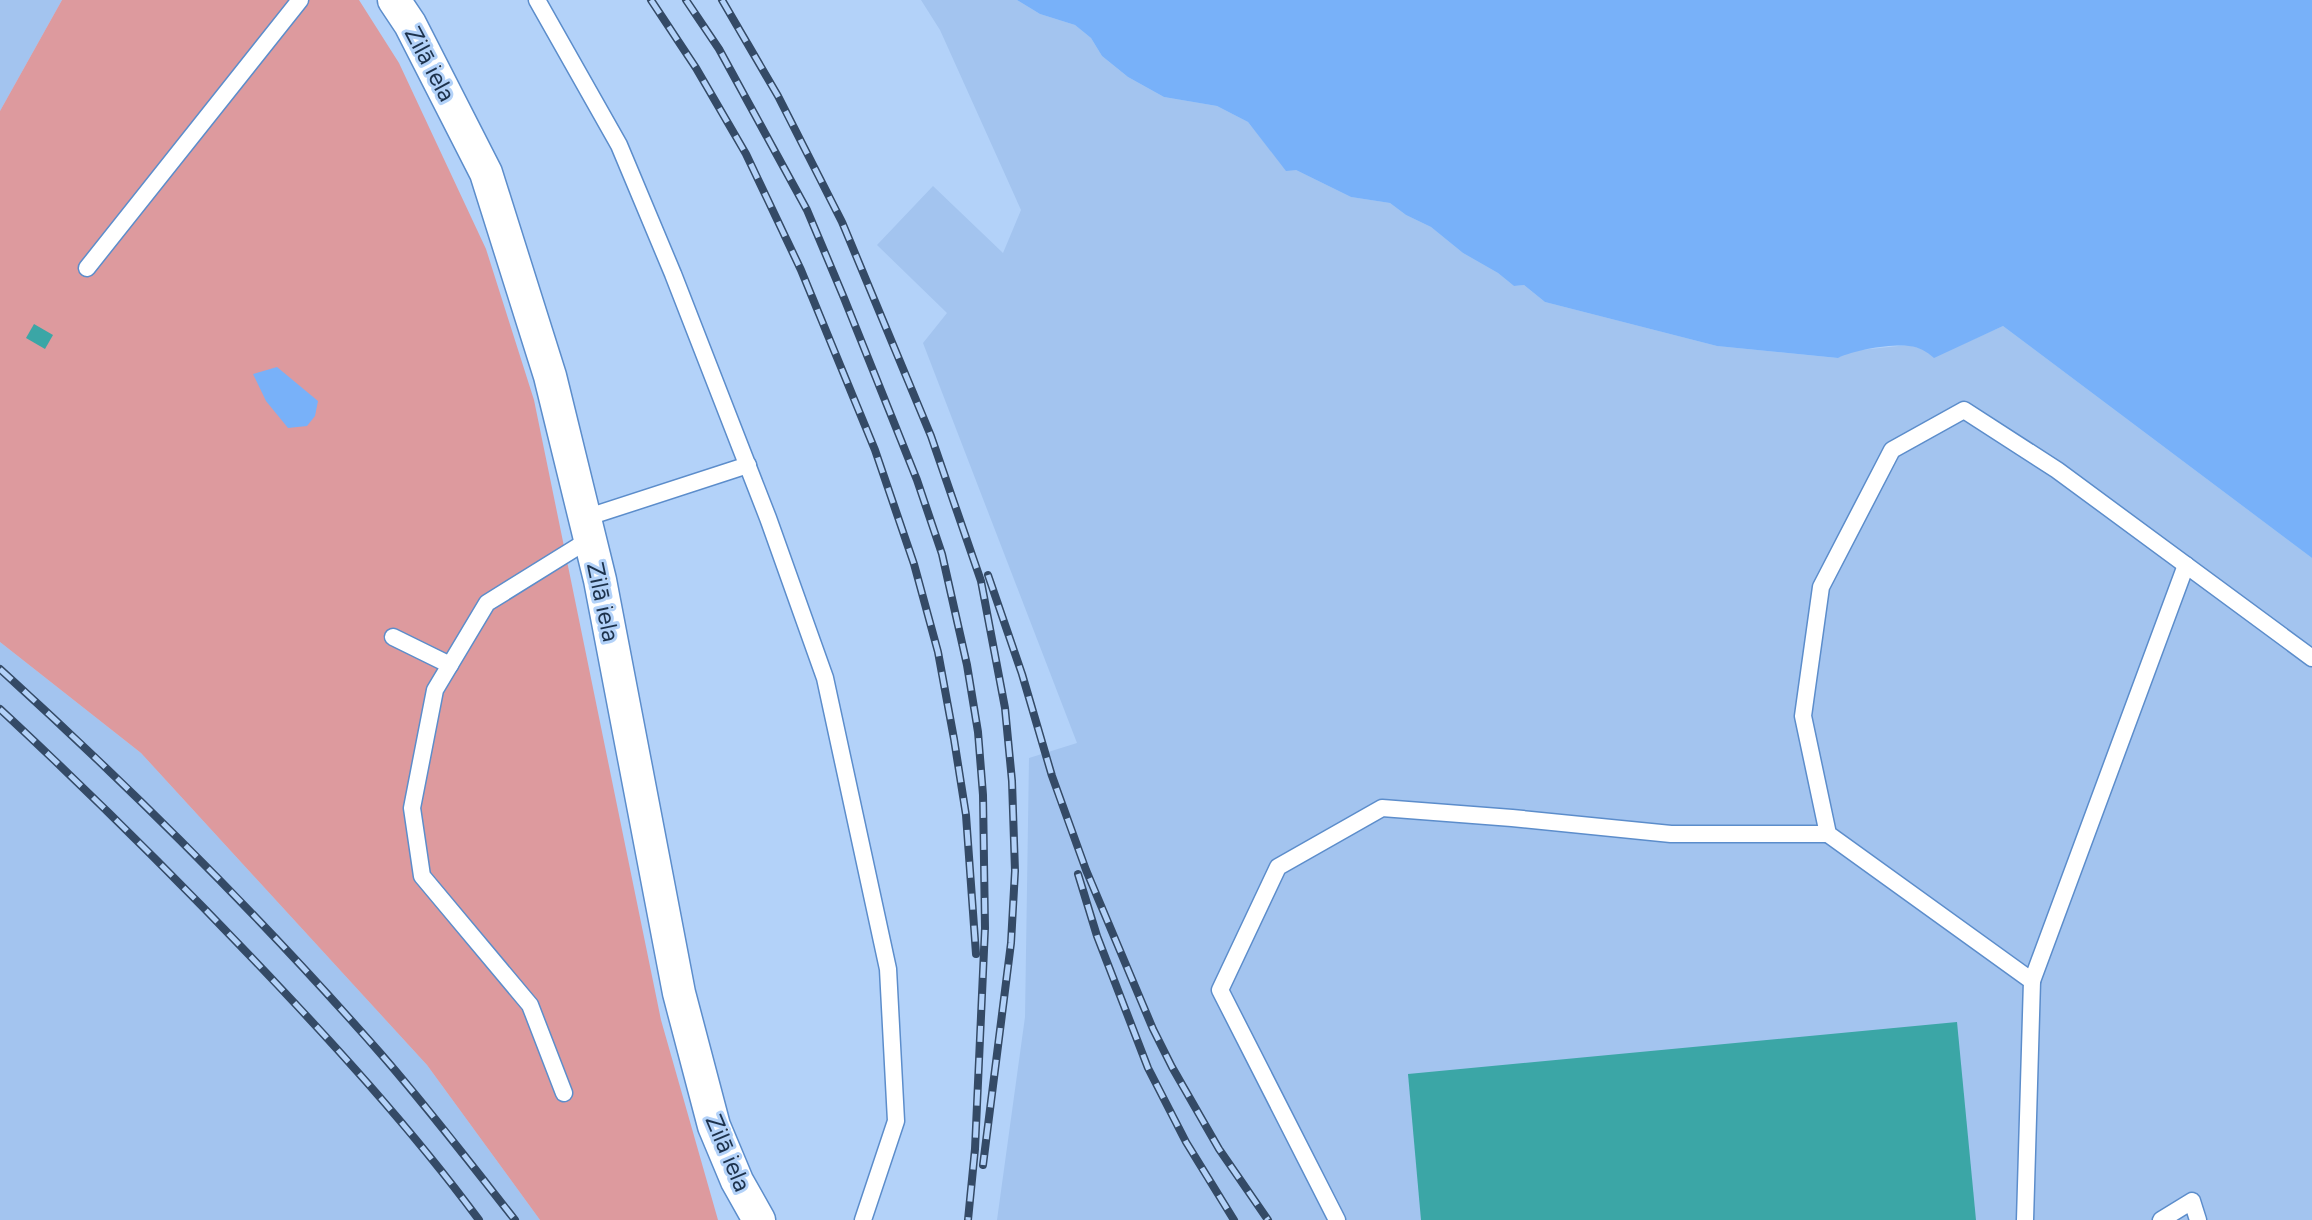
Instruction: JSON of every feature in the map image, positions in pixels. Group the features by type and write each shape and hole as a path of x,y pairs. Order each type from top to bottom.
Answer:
{"street":[{"name":"Zilā iela","path":"394,0 410,24 486,173 551,376 600,580 679,993 714,1126 737,1181 760,1220"}],"lane":[{"path":"87,268 300,0"},
{"path":"537,0 619,145 748,465 825,678 888,970 896,1121 863,1220"},
{"path":"1828,834 1803,716 1821,587 1892,450 1964,410 2057,470 2312,658"},
{"path":"564,1093 530,1005 422,876 412,808 435,690 487,603 587,529 748,465"},
{"path":"2025,1220 2032,981 2186,565"},
{"path":"393,637 450,665"},
{"path":"1337,1220 1220,990 1278,867 1382,808 1671,834 1828,834 2032,981"},
{"path":"2161,1220 2192,1201 2197,1220"}],"shaded area":[{"path":"0,0 62,0 0,111"},
{"path":"62,0 359,0 399,63 486,249 534,400 661,1020 718,1220 540,1220 427,1065 141,753 0,642 0,111"},
{"path":"921,0 1017,0 1040,14 1075,25 1091,38 1102,56 1128,77 1164,97 1217,106 1248,122 1286,170 1296,170 1351,197 1390,203 1406,215 1431,227 1463,253 1498,273 1514,286 1524,285 1545,302 1717,346 1837,358 1851,351 1908,345 1923,349 1934,357 2003,326 2312,558 2312,1220 997,1220 1025,1017 1029,758 1077,743 923,343 947,313 877,245 933,186 1003,253 1021,210 940,30"},
{"path":"1017,0 2312,0 2312,558 2003,326 1934,358 1919,348 1901,346 1863,350 1838,358 1717,346 1545,302 1524,285 1514,286 1498,273 1463,253 1431,227 1406,215 1390,203 1351,197 1296,170 1286,171 1248,122 1217,106 1164,97 1128,77 1102,56 1091,38 1075,25 1040,14"},
{"path":"277,367 318,401 315,416 307,426 288,428 266,401 253,374"},
{"path":"0,642 141,753 427,1065 540,1220 0,1220"}],"building":[{"path":"34,324 53,335 45,349 26,338"},
{"path":"1957,1022 1976,1220 1421,1220 1408,1074"}],"railway":[{"path":"651,0 696,68 746,154 801,270 875,450 914,564 938,652 954,739 966,815 976,954"},
{"path":"686,0 719,49 807,210 917,480 942,554 967,665 978,732 983,795 985,928 975,1149 968,1220"},
{"path":"722,0 778,96 842,222 931,436 981,581 1005,708 1012,781 1015,871 1011,943 983,1165"},
{"path":"988,575 1022,674 1052,776 1086,870 1153,1029 1219,1149 1268,1220"},
{"path":"0,669 148,809 336,1003 398,1074 515,1220"},
{"path":"0,709 128,832 283,990 398,1119 479,1220"},
{"path":"1078,874 1097,936 1148,1068 1186,1142 1234,1220"}]}
